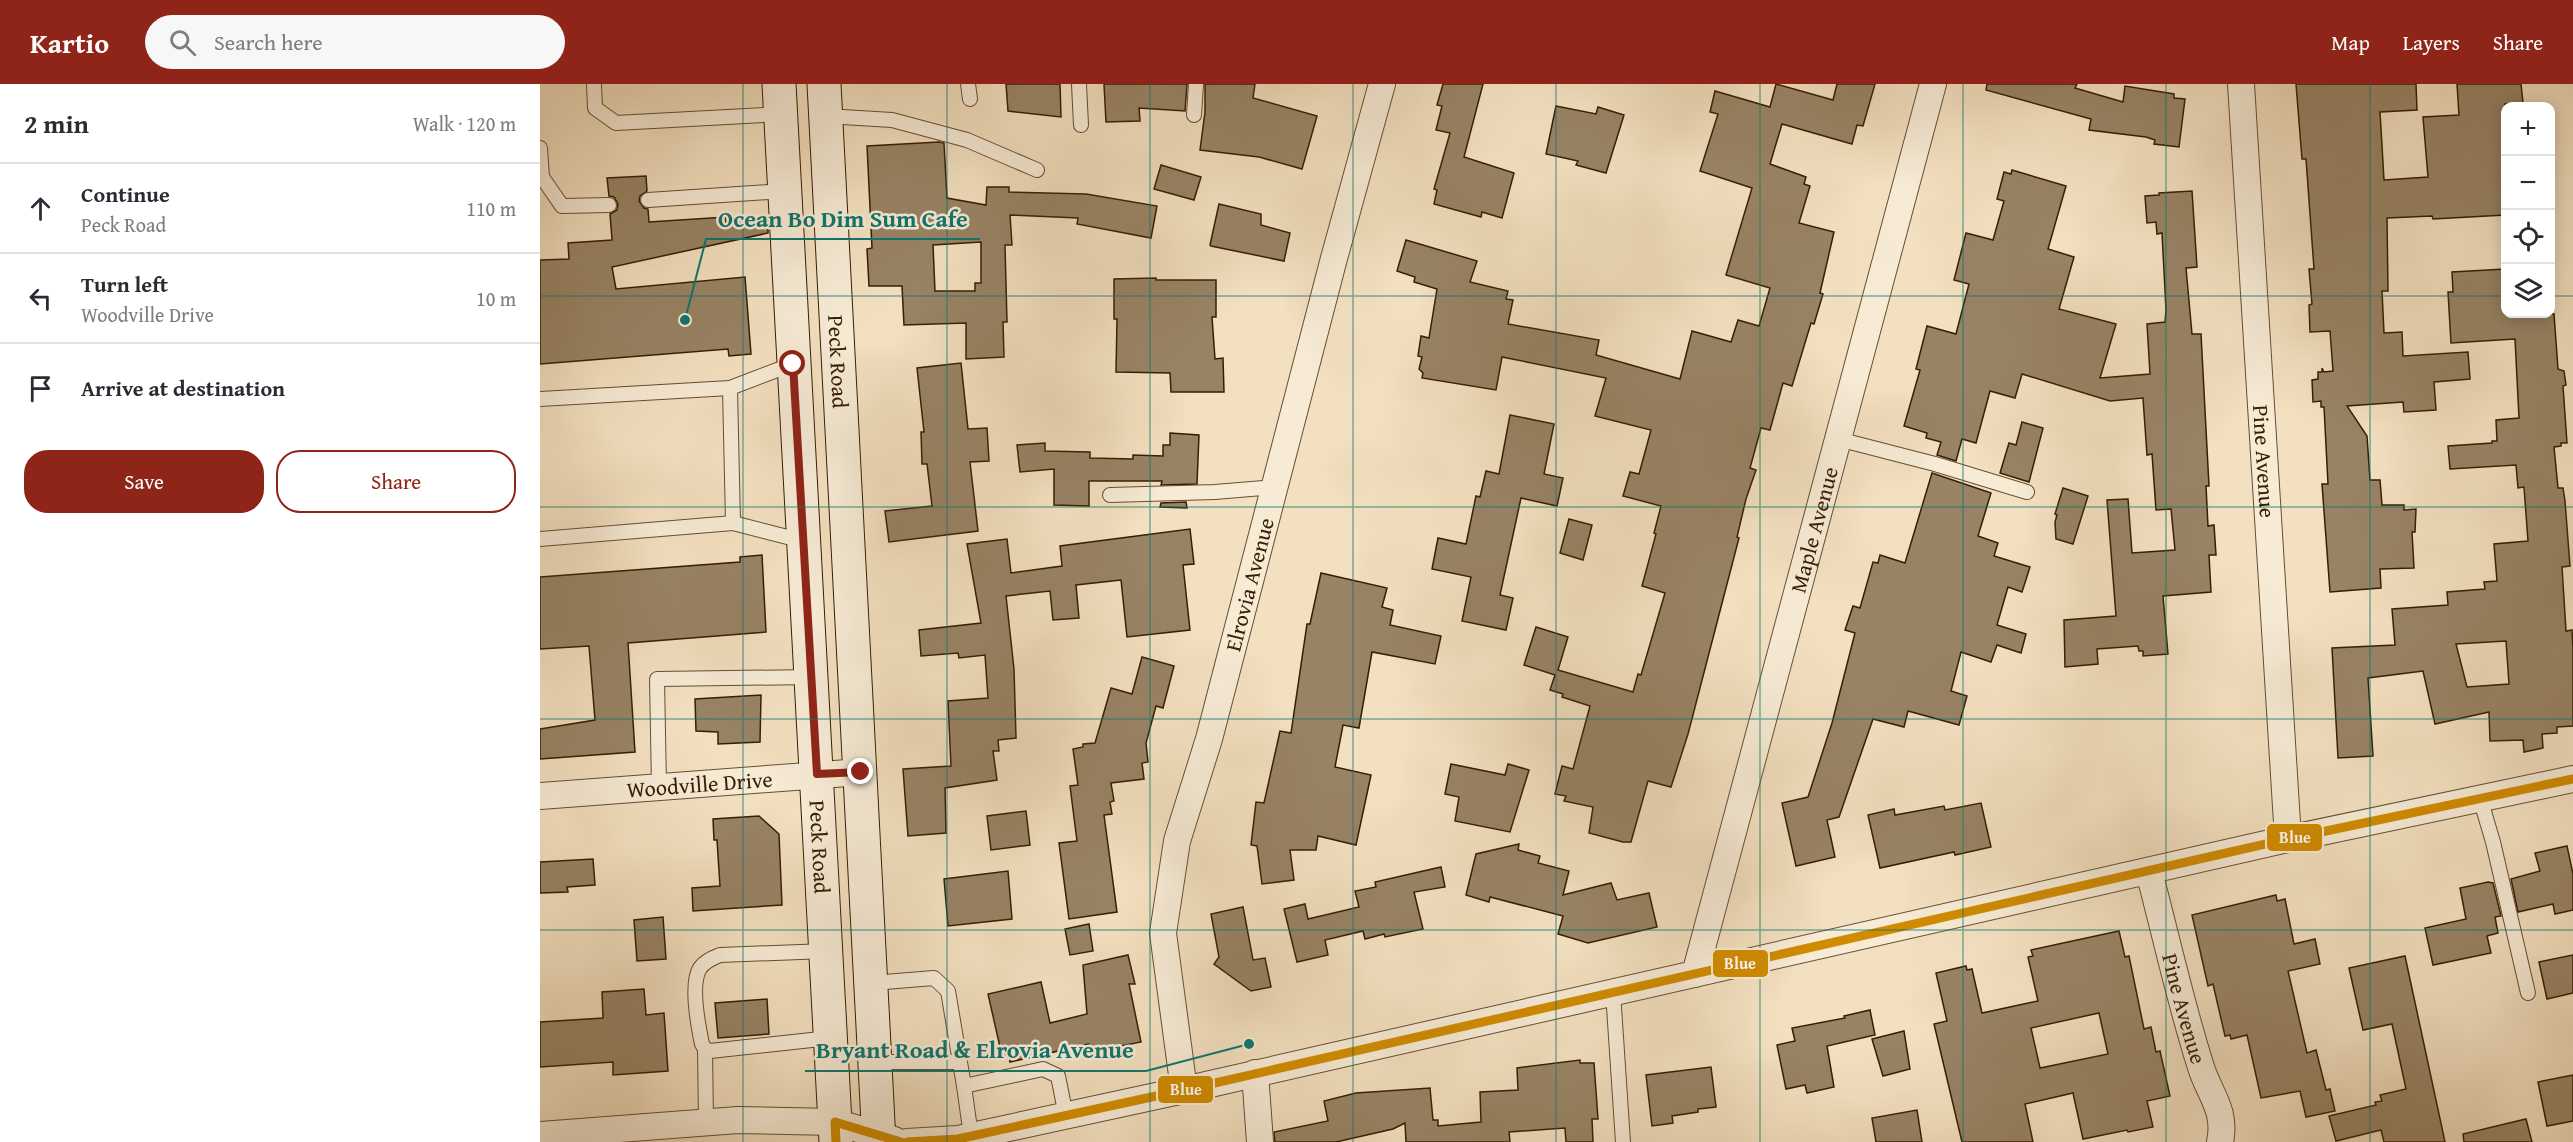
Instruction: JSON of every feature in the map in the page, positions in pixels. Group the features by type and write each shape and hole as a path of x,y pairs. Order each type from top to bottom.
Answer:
{"main road":[{"name":"Peck Road","path":"824,84 875,1062 892,1140"},
{"name":"Peck Road","path":"780,99 836,1132"},
{"path":"793,364 839,361"}],"street":[{"name":"Elrovia Avenue","path":"1184,1090 1163,933 1176,841 1209,739 1382,84"},
{"name":"Maple Avenue","path":"1695,975 1933,84"},
{"name":"Pine Avenue","path":"2241,84 2288,839"},
{"name":"Woodville Drive","path":"540,796 861,772"},
{"path":"540,1134 738,1120 892,1140 972,1136 1695,975 2288,839 2573,779"},
{"name":"Pine Avenue","path":"2149,872 2200,1066 2216,1100 2223,1127 2220,1142"},
{"path":"1255,1072 1260,1142"}],"lane":[{"path":"594,84 596,108 616,123 780,99"},
{"path":"968,84 970,99"},
{"path":"1078,84 1081,125"},
{"path":"1194,116 1196,84"},
{"path":"826,116 892,120 967,140 1037,170"},
{"path":"540,148 542,177 562,206 609,205"},
{"path":"648,200 784,191"},
{"path":"540,399 730,388 793,364"},
{"path":"730,388 733,523"},
{"path":"1838,440 1935,464 2027,492"},
{"path":"1110,495 1215,492 1275,487"},
{"path":"540,539 733,523 805,541"},
{"path":"659,787 657,679 812,677"},
{"path":"2480,798 2493,842 2529,993"},
{"path":"706,1122 705,1049 700,1033 695,985 700,969 709,960 720,955 826,951"},
{"path":"872,983 934,978 948,991 972,1136"},
{"path":"1613,993 1623,1142"},
{"path":"705,1049 725,1051 831,1037"},
{"path":"875,1062 959,1062"},
{"path":"964,1086 1043,1068 1058,1076 1066,1116"}],"building":[{"path":"1006,84 1060,84 1061,117 1008,111"},
{"path":"1104,84 1187,84 1185,111 1139,108 1140,121 1106,122"},
{"path":"1205,84 1255,84 1253,98 1317,116 1302,169 1259,157 1200,150 1205,112"},
{"path":"1443,84 1483,84 1464,157 1514,173 1502,218 1482,212 1481,217 1434,204 1437,190 1434,189 1450,133 1436,130 1442,106 1437,105"},
{"path":"1776,84 1833,100 1837,84 1875,84 1863,126 1857,125 1852,144 1782,124 1770,164 1806,177 1804,184 1810,186 1799,223 1834,232 1820,293 1823,294 1814,324 1811,323 1792,386 1783,383 1770,430 1761,428 1750,468 1756,470 1746,499 1737,537 1739,538 1688,734 1671,787 1648,781 1631,842 1623,842 1589,833 1593,807 1564,801 1566,796 1555,794 1562,766 1573,769 1590,706 1562,697 1563,694 1550,690 1555,675 1524,665 1536,627 1568,637 1558,670 1633,692 1638,674 1641,675 1665,593 1642,586 1661,506 1623,496 1630,472 1639,474 1651,430 1595,416 1606,378 1502,357 1496,390 1422,378 1423,373 1419,369 1422,357 1418,356 1421,336 1429,338 1437,289 1414,282 1415,277 1397,271 1406,240 1477,261 1470,282 1508,291 1506,299 1513,300 1508,324 1599,340 1596,355 1680,379 1692,331 1731,342 1738,320 1759,326 1770,288 1726,275 1752,188 1700,171 1718,114 1710,112 1715,91 1770,107"},
{"path":"1987,84 2077,84 2075,88 2123,102 2125,86 2174,94 2174,98 2185,99 2179,147 2154,144 2155,140 2146,137 2089,130 2091,119 1986,90"},
{"path":"2296,84 2416,84 2417,110 2380,112 2384,180 2428,177 2423,117 2459,115 2457,84 2521,84 2523,102 2501,102 2501,215 2433,219 2432,216 2387,218 2388,291 2382,291 2384,333 2402,332 2403,356 2468,352 2470,379 2434,382 2436,410 2404,412 2403,402 2347,406 2367,436 2370,480 2380,480 2382,505 2404,505 2404,510 2416,509 2415,532 2412,532 2414,568 2380,569 2381,588 2330,592 2322,484 2328,484 2324,407 2321,407 2321,401 2313,402 2312,380 2318,379 2318,372 2322,372 2322,368 2324,372 2333,371 2330,331 2310,332 2309,305 2312,304 2309,269 2314,269 2306,159 2302,159"},
{"path":"1556,106 1596,114 1598,107 1624,115 1606,173 1576,165 1578,161 1546,154"},
{"path":"944,143 947,198 986,205 987,187 1009,187 1009,192 1086,194 1157,206 1151,238 1077,224 1078,218 1010,215 1012,245 1005,245 1007,322 1003,322 1004,357 966,359 966,323 904,325 902,286 869,286 867,249 872,248 867,146","holes":["981,242 981,283 975,283 975,291 935,291 933,245"]},
{"path":"1161,165 1201,177 1194,200 1154,189"},
{"path":"2012,170 2066,186 2048,249 2074,257 2059,309 2116,324 2100,378 2150,374 2147,324 2165,322 2166,310 2162,233 2157,234 2156,222 2147,223 2145,196 2192,191 2197,267 2186,268 2192,334 2201,334 2209,486 2206,486 2208,526 2214,525 2216,555 2209,555 2211,592 2163,596 2168,654 2143,656 2143,651 2139,651 2138,646 2097,649 2098,664 2065,667 2064,620 2116,616 2107,500 2128,499 2132,553 2175,550 2171,509 2156,510 2152,454 2147,455 2143,398 2110,401 2022,374 2015,398 1990,391 1976,443 1962,439 1956,461 1937,455 1941,442 1926,438 1927,433 1904,426 1920,370 1916,369 1927,326 1956,334 1969,284 1954,280 1966,233 1993,240 2004,201 1997,199 2004,172 2011,174"},
{"path":"646,176 647,191 640,196 639,201 644,208 648,209 649,222 726,217 726,223 768,220 768,233 612,267 616,289 745,277 751,354 729,356 728,349 540,364 540,260 569,259 568,243 612,240 610,214 617,210 618,204 614,197 609,196 607,178"},
{"path":"1219,204 1261,214 1261,225 1290,233 1284,261 1211,246"},
{"path":"2501,269 2501,318 2554,318 2558,369 2564,371 2566,385 2563,386 2567,443 2554,447 2558,488 2563,488 2565,501 2570,566 2562,567 2566,631 2572,630 2573,726 2557,727 2557,733 2542,734 2543,748 2524,752 2523,740 2490,741 2489,712 2435,724 2423,671 2368,678 2373,756 2338,758 2332,648 2395,645 2392,609 2448,605 2447,592 2485,589 2484,582 2497,581 2494,544 2528,541 2524,487 2518,488 2516,465 2450,469 2448,446 2492,443 2492,441 2497,441 2496,420 2519,418 2515,339 2451,343 2448,292 2453,292 2452,272","holes":["2506,641 2509,684 2467,687 2456,644"]},
{"path":"1156,278 1156,280 1216,280 1216,317 1212,317 1215,359 1223,358 1224,392 1171,392 1170,373 1116,372 1117,319 1114,319 1114,279"},
{"path":"961,363 968,429 987,428 989,461 970,462 978,531 889,542 885,511 932,506 927,464 922,464 921,432 924,432 917,368"},
{"path":"1510,415 1554,424 1544,474 1563,478 1557,506 1521,498 1500,595 1513,598 1506,630 1462,621 1471,577 1432,569 1438,538 1466,544 1476,496 1480,497 1486,471 1499,474"},
{"path":"2022,422 2043,428 2029,482 2000,473 2009,443 2016,445"},
{"path":"1170,433 1199,435 1197,484 1161,485 1162,481 1089,481 1089,506 1054,505 1054,469 1020,472 1017,445 1045,443 1045,451 1090,452 1090,458 1133,459 1133,455 1163,456 1163,445 1170,445"},
{"path":"1932,473 1991,493 1978,536 1998,543 1994,556 2030,567 2022,592 2008,587 1997,625 2026,634 2021,653 1997,645 1991,662 1961,652 1951,691 1967,696 1959,725 1908,711 1904,727 1873,719 1839,817 1827,820 1835,857 1796,866 1782,803 1808,797 1832,723 1855,633 1845,630 1853,606 1860,608 1873,562 1878,563 1880,555 1905,563"},
{"path":"2063,488 2088,496 2073,544 2056,539 2057,515 2055,514"},
{"path":"1186,502 1187,508 1160,507 1161,503"},
{"path":"1569,519 1592,525 1583,560 1560,553"},
{"path":"1190,529 1194,564 1183,565 1190,630 1127,637 1121,580 1076,585 1079,618 1053,620 1050,591 1006,596 1014,669 1016,738 998,740 999,751 993,751 997,780 945,788 946,833 908,836 903,769 951,766 948,701 988,698 985,655 959,658 958,653 921,656 919,630 981,623 967,544 1007,539 1011,573 1062,566 1060,546"},
{"path":"762,555 766,632 628,643 635,752 540,759 540,729 595,720 589,646 540,649 540,577 740,562 740,557"},
{"path":"1321,573 1387,588 1382,607 1393,610 1390,625 1441,636 1435,664 1372,652 1359,728 1343,725 1335,767 1371,775 1356,845 1318,836 1316,850 1290,850 1294,880 1262,884 1257,846 1251,845 1256,802 1264,803 1280,731 1291,733 1307,624 1310,624"},
{"path":"1142,657 1174,666 1163,708 1156,706 1146,743 1148,762 1142,763 1144,779 1111,783 1114,801 1110,802 1112,814 1104,815 1117,912 1069,919 1059,843 1077,841 1070,786 1078,785 1073,749 1083,747 1083,744 1095,743 1111,688 1132,694"},
{"path":"761,695 760,742 718,744 718,732 696,731 695,699"},
{"path":"1451,764 1505,775 1508,764 1529,770 1510,832 1455,821 1459,797 1445,794"},
{"path":"1981,803 1991,847 1955,855 1954,852 1880,868 1868,815 1894,809 1895,815 1944,806 1945,810"},
{"path":"1026,811 1030,845 991,850 987,816"},
{"path":"759,816 779,834 782,905 693,911 692,888 720,886 713,819"},
{"path":"1519,844 1518,850 1540,856 1538,863 1569,871 1563,895 1611,883 1617,900 1649,893 1657,927 1588,943 1558,934 1563,916 1490,897 1489,902 1466,895 1476,854"},
{"path":"2567,846 2573,874 2573,910 2555,914 2553,904 2518,912 2511,879 2540,871 2535,853"},
{"path":"593,859 595,885 567,887 568,892 540,893 540,862"},
{"path":"1441,867 1445,887 1414,892 1423,929 1365,939 1363,931 1325,940 1328,955 1297,962 1284,909 1305,904 1308,919 1359,907 1355,891 1376,887 1375,882"},
{"path":"1008,871 1012,919 948,926 944,879"},
{"path":"2493,883 2501,916 2495,917 2498,933 2487,936 2491,953 2433,965 2425,928 2466,919 2460,888"},
{"path":"2276,895 2277,901 2285,899 2294,944 2315,939 2320,964 2288,971 2307,1053 2316,1050 2326,1090 2330,1089 2335,1111 2306,1117 2300,1091 2261,1098 2247,1035 2231,1039 2230,1035 2225,1036 2213,984 2208,986 2192,915"},
{"path":"1243,907 1253,960 1265,958 1271,987 1251,991 1214,964 1219,957 1211,914"},
{"path":"663,917 666,959 637,961 634,920"},
{"path":"1089,924 1093,951 1070,955 1065,929"},
{"path":"2119,931 2125,957 2129,956 2144,1029 2151,1027 2156,1052 2160,1051 2170,1096 2147,1101 2153,1127 2083,1139 2073,1093 2025,1104 2033,1142 1962,1142 1934,1024 1947,1021 1936,973 1966,966 1967,970 1972,969 1982,1013 2038,1001 2028,957 2033,956 2031,950","holes":["2099,1013 2108,1054 2040,1068 2031,1028"]},
{"path":"1128,955 1135,984 1129,984 1141,1042 1101,1050 1100,1048 1091,1050 1089,1044 1010,1062 1009,1055 1002,1056 988,994 1041,982 1050,1023 1087,1014 1083,965"},
{"path":"2573,955 2573,993 2547,999 2539,962"},
{"path":"2405,956 2445,1142 2384,1142 2381,1130 2336,1141 2329,1116 2376,1105 2375,1102 2382,1101 2380,1095 2406,1089 2392,1024 2363,1030 2349,968"},
{"path":"644,989 646,1015 664,1013 668,1071 613,1075 613,1062 540,1067 540,1022 603,1018 602,992"},
{"path":"767,999 769,1034 718,1038 715,1003"},
{"path":"1870,1010 1875,1035 1827,1046 1834,1087 1807,1093 1805,1085 1786,1089 1777,1045 1795,1041 1792,1028 1845,1018 1844,1016"},
{"path":"1904,1031 1910,1069 1883,1076 1872,1039"},
{"path":"1580,1060 1580,1063 1594,1063 1598,1119 1592,1119 1593,1142 1566,1142 1565,1128 1509,1132 1510,1142 1406,1142 1405,1123 1393,1129 1336,1142 1275,1142 1274,1132 1328,1121 1324,1101 1356,1093 1430,1088 1433,1120 1438,1120 1438,1126 1481,1122 1480,1092 1518,1090 1517,1068"},
{"path":"1711,1067 1716,1107 1672,1116 1673,1123 1652,1126 1646,1075"},
{"path":"2573,1075 2573,1121 2547,1126 2538,1082"},
{"path":"1917,1110 1922,1142 1876,1142 1872,1118"},
{"path":"2526,1119 2532,1142 2464,1142 2463,1134"}],"transit line":[{"name":"Blue","path":"907,1142 958,1139 1184,1090 2288,839 2573,779"},
{"name":"Blue","path":"836,1142 835,1122 901,1142"}],"place":[{"name":"Ocean Bo Dim Sum Cafe","path":"685,320"},
{"name":"Bryant Road & Elrovia Avenue","path":"1249,1044"}],"route":[{"path":"793,364 817,774 861,772"}]}
